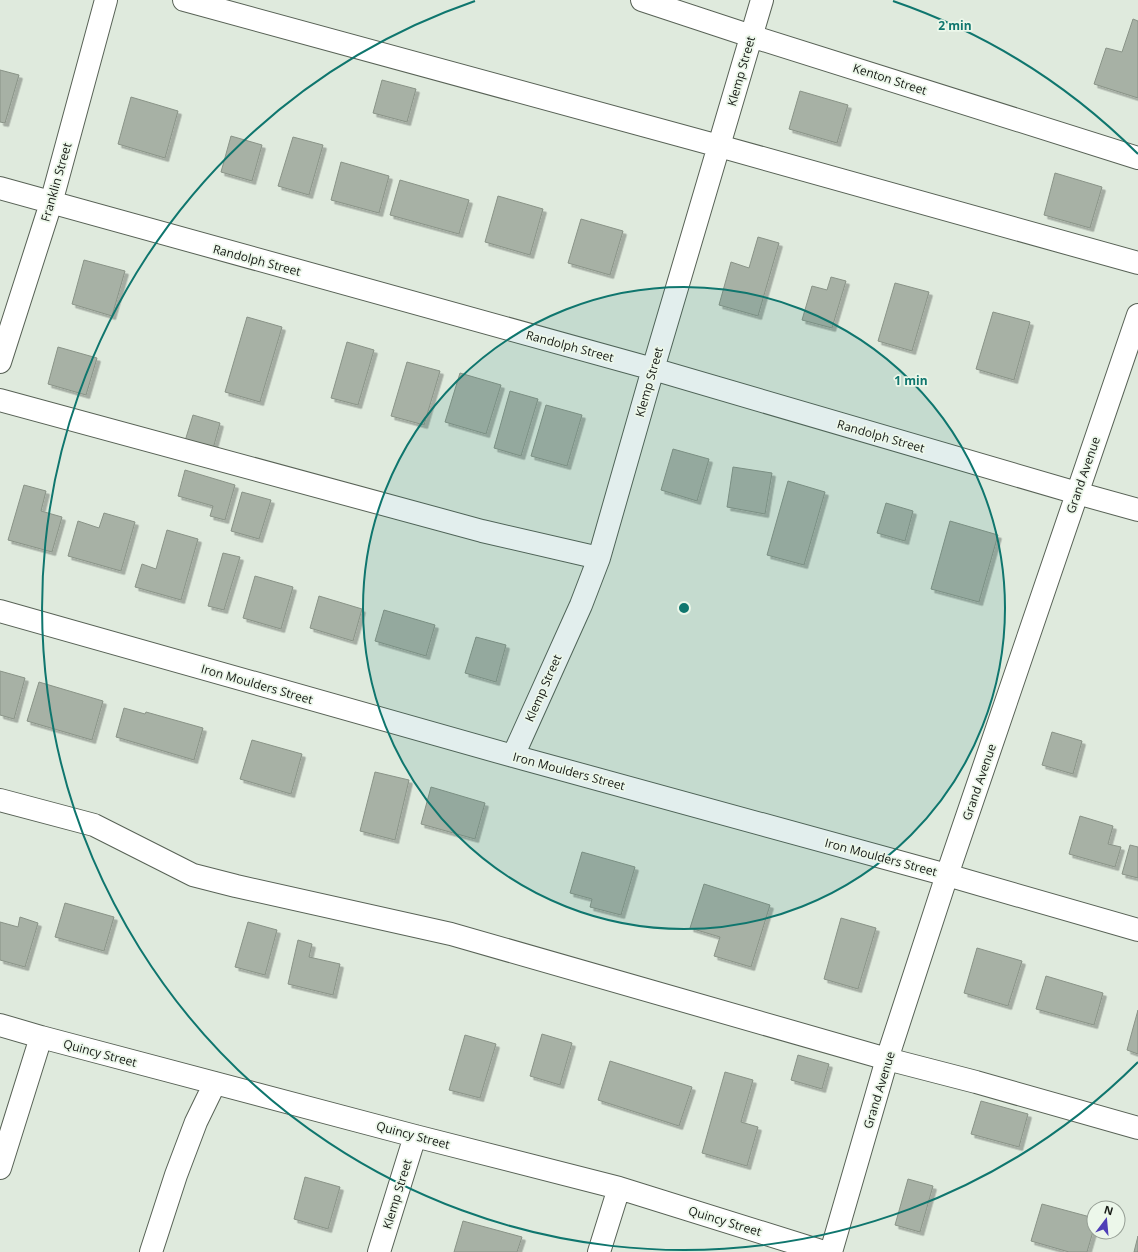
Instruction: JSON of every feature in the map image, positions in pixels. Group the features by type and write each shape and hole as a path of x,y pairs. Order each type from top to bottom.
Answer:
{"street":[{"path":"184,0 719,146 1138,263"},
{"name":"Kenton Street","path":"642,0 751,36 1138,158"},
{"name":"Klemp Street","path":"513,756 581,605 599,558 762,0"},
{"name":"Franklin Street","path":"0,362 51,203 100,2"},
{"name":"Randolph Street","path":"0,188 653,369 1138,510"},
{"name":"Grand Avenue","path":"831,1252 888,1059 947,876 1138,315"},
{"path":"0,400 482,531 599,558"},
{"name":"Iron Moulders Street","path":"0,611 1138,930"},
{"path":"0,800 94,825 193,875 451,934 888,1059 976,1082 1138,1128"},
{"name":"Quincy Street","path":"0,1025 415,1136 619,1188 824,1252"},
{"path":"0,1168 41,1037"},
{"path":"151,1252 176,1175 196,1122 215,1083"},
{"name":"Klemp Street","path":"379,1252 415,1136"},
{"path":"599,1252 619,1188"}],"building":[{"path":"1133,19 1138,21 1138,98 1094,84 1106,48 1122,52"},
{"path":"0,70 19,75 5,123 0,122"},
{"path":"382,80 416,89 407,122 373,113"},
{"path":"800,91 848,105 837,143 789,129"},
{"path":"131,97 178,111 165,158 118,144"},
{"path":"231,136 262,145 252,181 221,172"},
{"path":"293,137 323,145 309,195 278,186"},
{"path":"341,162 389,176 379,213 331,200"},
{"path":"1055,173 1102,187 1090,228 1044,215"},
{"path":"400,180 469,200 459,234 390,215"},
{"path":"498,196 543,209 530,255 485,242"},
{"path":"581,219 623,231 610,275 568,263"},
{"path":"758,237 779,243 758,316 719,305 731,262 749,268"},
{"path":"84,260 125,271 112,316 72,304"},
{"path":"831,277 846,281 832,328 802,320 812,286 827,290"},
{"path":"895,283 929,292 912,351 878,341"},
{"path":"993,312 1030,322 1014,380 976,369"},
{"path":"247,317 282,327 260,402 225,392"},
{"path":"347,342 374,350 358,405 331,398"},
{"path":"58,347 97,358 86,395 48,384"},
{"path":"407,362 440,371 424,425 391,416"},
{"path":"460,373 501,385 486,434 445,422"},
{"path":"510,391 538,399 521,456 494,448"},
{"path":"546,405 582,415 567,466 531,456"},
{"path":"193,415 220,423 213,449 185,441"},
{"path":"673,449 709,459 697,501 661,490"},
{"path":"733,467 772,473 765,514 727,507"},
{"path":"185,470 235,485 225,520 210,516 213,506 178,496"},
{"path":"788,481 825,492 804,565 767,555"},
{"path":"24,485 46,491 41,511 62,517 52,552 8,540"},
{"path":"242,492 271,500 259,539 231,531"},
{"path":"886,503 913,511 905,541 877,533"},
{"path":"104,513 135,522 121,571 68,556 78,521 99,528"},
{"path":"950,521 998,535 979,602 931,589"},
{"path":"167,530 198,539 181,600 135,587 142,564 156,569"},
{"path":"223,553 240,557 224,610 208,606"},
{"path":"255,576 293,587 281,629 243,618"},
{"path":"319,596 362,609 353,641 310,628"},
{"path":"384,610 435,625 426,656 375,641"},
{"path":"476,637 506,645 496,682 465,673"},
{"path":"0,671 25,678 14,719 0,715"},
{"path":"39,682 103,701 92,740 27,721"},
{"path":"124,708 145,714 146,712 203,728 194,760 116,737"},
{"path":"1052,732 1082,741 1073,774 1042,765"},
{"path":"252,740 302,754 291,794 240,779"},
{"path":"375,772 409,780 395,840 360,831"},
{"path":"431,787 485,803 475,839 421,824"},
{"path":"1080,816 1113,826 1108,844 1121,847 1115,867 1069,854"},
{"path":"1130,845 1138,847 1138,878 1122,874"},
{"path":"582,852 635,867 621,915 590,907 592,899 570,893"},
{"path":"704,884 770,905 751,967 714,956 720,937 690,928"},
{"path":"65,903 114,917 104,951 55,937"},
{"path":"20,917 38,923 25,967 0,960 0,922 18,927"},
{"path":"841,918 876,928 858,989 824,979"},
{"path":"248,922 277,930 265,975 235,967"},
{"path":"298,940 312,944 309,957 340,964 333,995 288,984"},
{"path":"977,948 1022,961 1008,1006 964,993"},
{"path":"1046,976 1103,993 1094,1025 1036,1009"},
{"path":"1138,1010 1138,1054 1127,1050"},
{"path":"542,1034 572,1043 560,1085 530,1076"},
{"path":"465,1035 496,1044 480,1098 449,1090"},
{"path":"798,1055 829,1064 822,1089 791,1080"},
{"path":"610,1061 692,1087 679,1126 598,1100"},
{"path":"725,1072 753,1080 741,1122 758,1127 747,1166 702,1153"},
{"path":"981,1101 1028,1114 1019,1147 971,1134"},
{"path":"305,1177 340,1187 328,1229 294,1219"},
{"path":"908,1179 933,1186 920,1232 895,1225"},
{"path":"1042,1204 1086,1216 1086,1240 1090,1240 1087,1252 1069,1252 1031,1241"},
{"path":"463,1221 522,1237 517,1252 454,1252"},
{"path":"1138,1236 1138,1252 1134,1252"}]}
